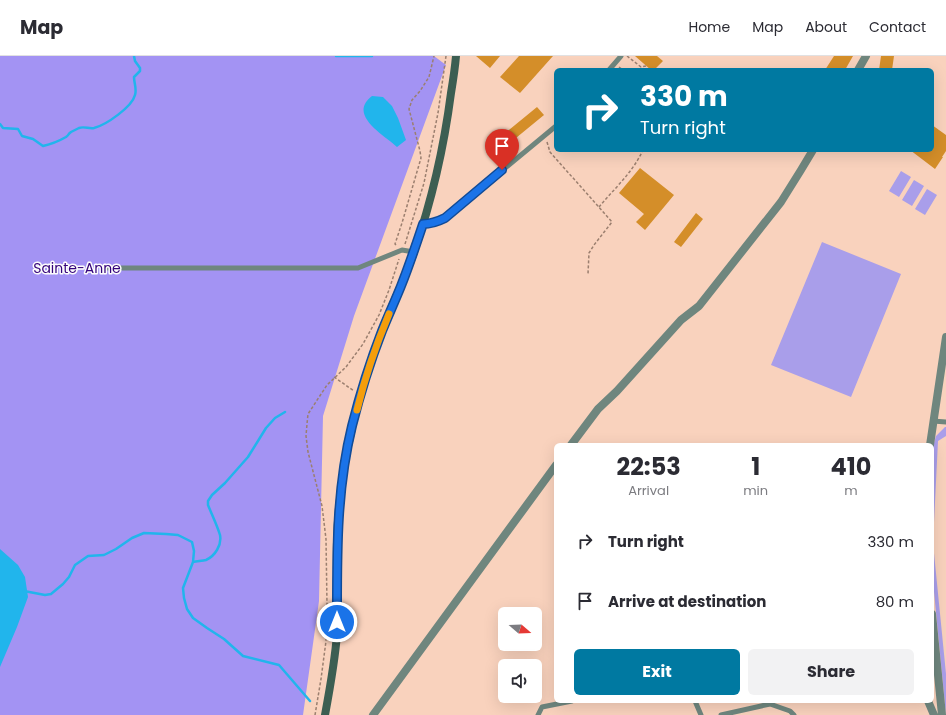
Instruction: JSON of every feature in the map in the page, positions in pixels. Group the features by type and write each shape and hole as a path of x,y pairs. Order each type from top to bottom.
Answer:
{"main road":[{"path":"325,715 337,633 337,542 339,509 347,450 360,396 382,331 401,288 423,224 444,141 456,56"}],"street":[{"path":"859,68 866,56"},
{"path":"572,443 598,409 617,391 681,320 699,306 781,202 812,152"},
{"path":"930,443 946,337"},
{"path":"373,715 554,468"},
{"path":"934,634 942,715"},
{"path":"929,703 934,715"}],"lane":[{"path":"611,68 621,56"},
{"path":"423,224 436,222 445,218 554,128"},
{"path":"104,268 358,268 402,250 414,252"},
{"path":"933,421 946,422"},
{"path":"538,715 542,708 563,703"},
{"path":"696,703 701,715"},
{"path":"721,715 770,704 790,711 794,715"}],"path":[{"path":"402,250 397,249 395,244 421,158 409,109 412,100 429,77 434,56"},
{"path":"627,56 641,67 646,66"},
{"path":"549,132 547,143 550,152 612,222 589,253 588,274"},
{"path":"599,207 630,172 642,152"},
{"path":"334,377 360,396"}],"shaded area":[{"path":"901,171 911,177 899,197 889,191"},
{"path":"914,180 924,186 912,206 902,200"},
{"path":"927,189 937,195 925,215 915,209"},
{"path":"822,242 901,274 851,397 771,365"},
{"path":"946,427 946,436 938,441 934,523 934,443 936,436"},
{"path":"934,553 946,674 946,715 934,592"}],"green space":[{"name":"Sainte-Anne","path":"0,56 434,56 446,65 354,316 323,416 319,601 303,715 0,715"}],"water":[{"path":"372,96 383,97 392,106 398,118 406,140 397,147 377,131 365,117 365,103"},
{"path":"0,549 18,565 25,577 28,597 0,667"}],"building":[{"path":"476,56 500,56 490,68"},
{"path":"519,56 553,56 520,93 500,77"},
{"path":"635,56 657,56 663,61 656,68 649,68"},
{"path":"834,56 853,56 846,68 826,68"},
{"path":"881,56 894,56 892,68 879,68"},
{"path":"537,107 544,115 494,156 488,147"},
{"path":"934,126 946,135 946,151 935,169 913,152 934,152"},
{"path":"640,168 674,195 645,230 636,222 644,214 619,193"},
{"path":"696,213 703,219 681,247 674,242"}],"waterway":[{"path":"0,124 3,128 18,129 22,136 33,139 43,146 61,140 79,128 94,128 105,123 118,115 133,100 136,90 134,77 140,71 134,56"},
{"path":"336,56 372,56"},
{"path":"193,562 206,560 212,556 220,543 220,535 208,505 208,501 248,457 266,428 275,418 285,412"},
{"path":"24,591 45,595 51,594 69,577 75,565 88,556 104,555 132,538 144,533 178,535 192,542 194,551 193,562 183,588 187,609 193,618 224,639 243,656 279,665 310,701"}],"slow traffic":[{"path":"357,410 362,389 389,314"}],"route":[{"path":"337,622 337,542 343,473 352,427 362,389 382,331 401,288 423,224 436,222 445,218 502,170"}]}
